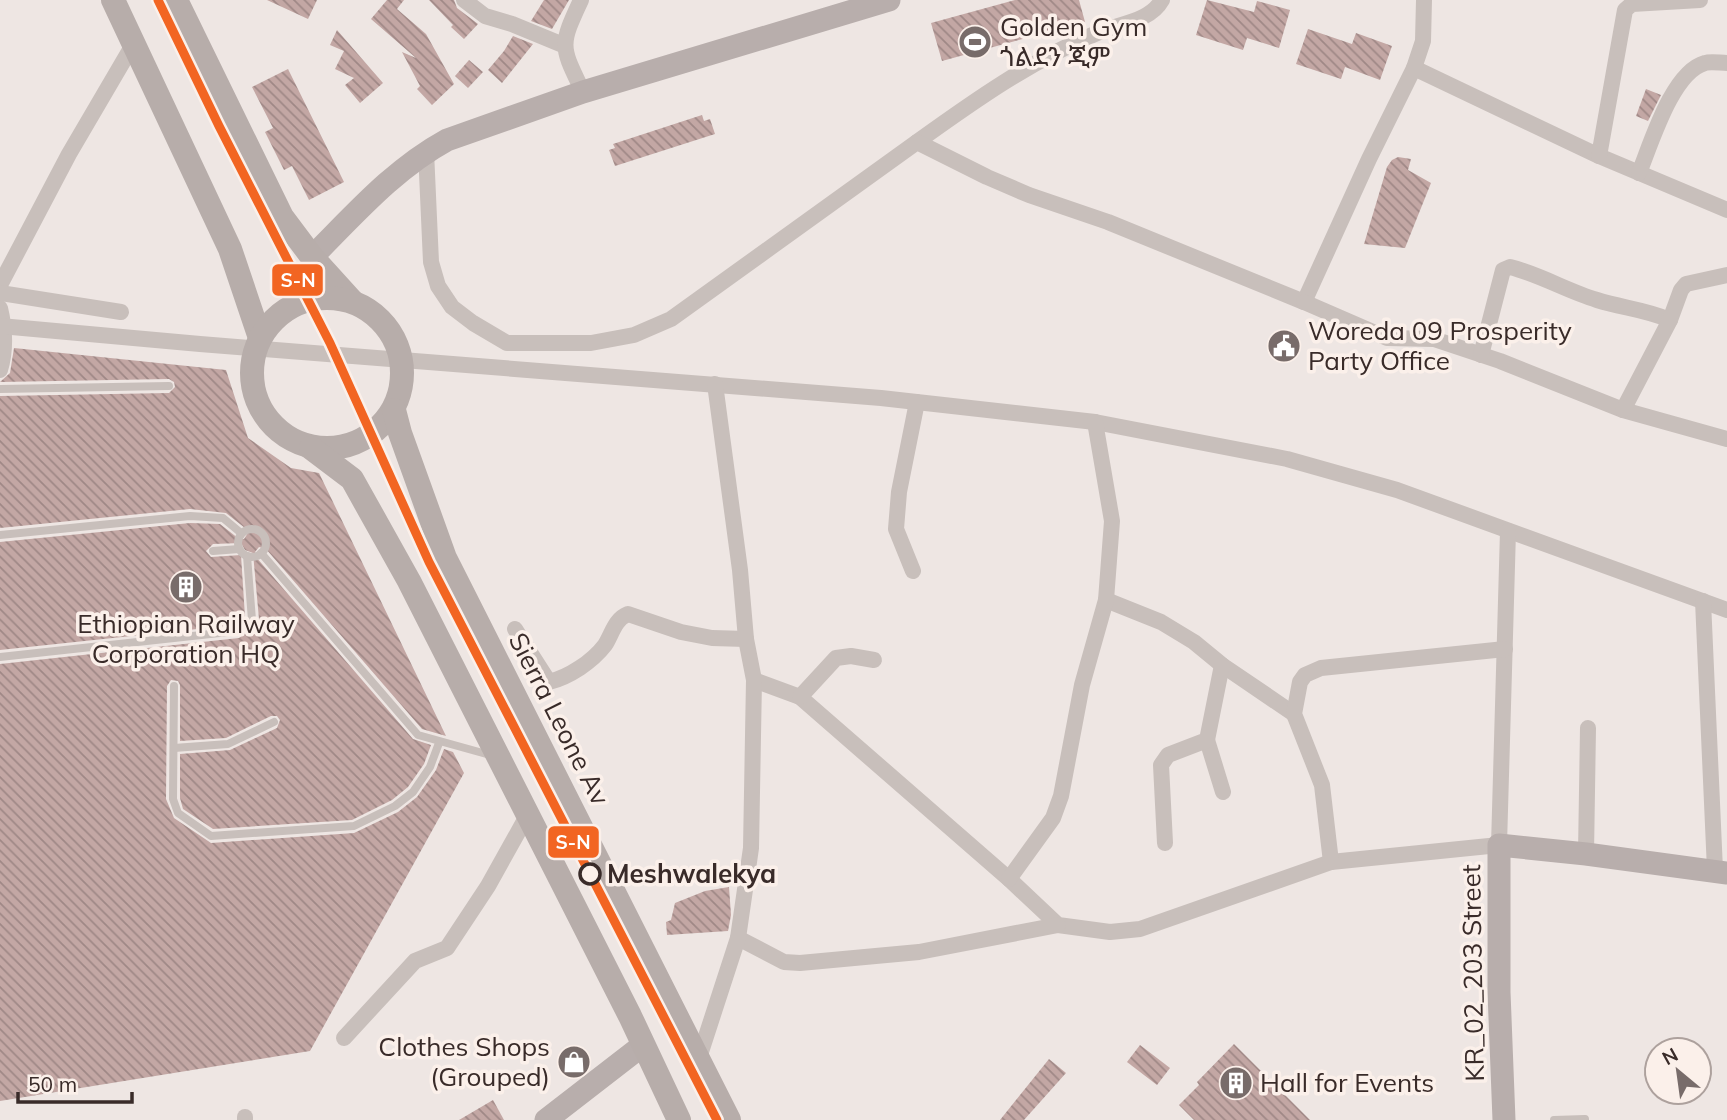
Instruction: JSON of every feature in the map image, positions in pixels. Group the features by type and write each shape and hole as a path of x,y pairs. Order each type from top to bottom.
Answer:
{"main road":[{"path":"113,0 230,249 260,338"},
{"path":"176,0 282,217 312,257 352,301 381,318 399,346 404,379 394,410 379,429 358,442 335,449 311,448"},
{"path":"352,301 326,297 300,303 277,317 260,338 252,364 253,392 265,417 285,437 311,448 352,479 409,581 643,1045 673,1117"},
{"name":"Sierra Leone Av","path":"394,410 445,558 729,1120"}],"street":[{"path":"464,0 485,16 512,23 564,45"},
{"path":"581,0 564,45 568,61 583,92"},
{"path":"312,257 389,179 426,151 447,140 583,92 889,0"},
{"path":"426,151 431,262 438,286 452,307 473,323 507,342 591,342 634,335 671,318 988,92 1044,58 1097,33 1149,15 1162,0"},
{"path":"1304,302 1414,68 1423,41 1424,0"},
{"path":"1599,156 1625,10 1632,4 1700,0"},
{"path":"0,285 69,154 134,43"},
{"path":"1639,173 1684,76 1706,62 1727,64"},
{"path":"1414,68 1599,156 1727,210"},
{"path":"917,142 1029,195 1108,222 1387,338 1434,339 1623,410 1727,439"},
{"path":"1481,355 1503,270 1510,267 1538,274 1597,300 1648,310 1670,320"},
{"path":"1623,410 1670,320 1681,290 1686,284 1727,275"},
{"path":"0,293 121,312"},
{"path":"0,308 5,326 0,370"},
{"path":"0,326 715,384 917,402 1096,422 1287,459 1397,490 1727,610"},
{"path":"698,1061 738,938 751,848 754,680 746,639 740,570 715,384"},
{"path":"913,571 898,538 897,521 899,492 917,402"},
{"path":"1009,879 1054,818 1061,796 1082,685 1107,600 1112,521 1096,422"},
{"path":"738,938 784,962 800,963 919,952 1058,925 1110,932 1140,929 1331,862 1499,845 1508,531"},
{"path":"1107,600 1161,622 1194,642 1222,665 1294,714"},
{"path":"1703,601 1721,871"},
{"path":"515,629 549,682 561,678 589,660 604,646 621,617 628,614 681,632 712,638 746,639"},
{"path":"1331,862 1322,785 1294,714 1300,682 1311,671 1321,668 1505,649"},
{"path":"800,697 836,658 851,656 874,660"},
{"path":"1222,665 1207,740 1223,792"},
{"path":"754,680 800,697 1058,925"},
{"path":"1587,854 1588,727"},
{"path":"1165,843 1161,765 1163,760 1168,755 1207,740"},
{"path":"344,1038 415,961 447,948 488,886 527,816"},
{"name":"KR_02_203 Street","path":"1504,1120 1499,992 1499,845 1721,871"},
{"path":"546,1120 643,1045"}],"lane":[{"path":"0,389 169,386"},
{"path":"0,535 190,516 223,518 241,533"},
{"path":"251,528 261,532 266,542 261,553 252,557 239,549 237,543 241,533 251,528"},
{"path":"213,551 239,549"},
{"path":"261,553 418,735 497,757"},
{"path":"0,657 237,631 252,620 247,556"},
{"path":"174,686 173,799 178,813 211,836 354,826 395,806 413,792 430,767 439,743"},
{"path":"174,748 228,744 274,722"},
{"path":"1554,1120 1585,1119"}],"building":[{"path":"267,0 317,0 308,19"},
{"path":"387,0 404,0 397,9 426,34 454,84 432,105 417,89 420,86 402,52 416,58 371,19"},
{"path":"429,0 454,0 457,8 478,24 464,39"},
{"path":"544,0 569,0 552,29 531,21"},
{"name":"Golden Gym ጎልደን ጂም","path":"1015,0 1079,0 1085,22 942,61 931,23"},
{"path":"1207,0 1254,12 1257,1 1290,10 1279,48 1247,38 1243,50 1196,35"},
{"path":"1308,29 1352,44 1356,33 1392,46 1380,80 1345,67 1341,79 1296,64"},
{"path":"337,30 383,83 360,103 345,85 354,78 335,69 344,51 330,45"},
{"path":"513,36 533,44 502,83 488,70"},
{"path":"469,60 483,72 468,88 455,76"},
{"path":"288,69 344,182 309,200 292,166 284,170 265,132 273,128 252,87"},
{"path":"1646,89 1661,95 1648,121 1636,116"},
{"path":"702,115 704,121 710,119 715,134 615,166 609,150 615,148 613,144"},
{"path":"1398,157 1411,159 1408,170 1431,183 1405,248 1364,244 1387,167"},
{"path":"14,348 226,370 248,438 291,468 319,473 446,736 422,729 266,549 259,547 255,552 256,557 413,739 431,745 424,764 408,787 392,800 352,820 213,829 183,809 180,798 180,754 230,750 277,728 280,720 277,716 271,716 226,738 180,741 180,685 178,681 171,680 167,686 166,799 174,818 211,843 354,833 398,812 417,797 436,770 444,749 453,752 464,773 310,1051 0,1101 0,664 239,638 256,625 259,619 253,553 245,550 241,543 213,544 206,551 211,557 241,555 245,617 235,625 0,650 0,542 190,523 220,524 239,539 244,539 248,533 226,513 190,509 0,528 0,396 169,393 175,387 174,382 169,379 0,382 10,373"},
{"path":"729,887 731,915 728,931 667,935 666,922 671,920 675,903 705,891"},
{"name":"Hall for Events","path":"1234,1044 1310,1120 1194,1120 1179,1105"},
{"path":"1140,1045 1170,1068 1157,1085 1127,1062"},
{"path":"1049,1059 1066,1073 1024,1120 1000,1120"},
{"path":"493,1100 504,1120 459,1120"}],"transit line":[{"name":"S-N","path":"158,0 330,343 429,562 717,1120"}],"place":[{"name":"Golden Gym ጎልደን ጂም","path":"975,42"},
{"name":"Woreda 09 Prosperity Party Office","path":"1284,346"},
{"name":"Ethiopian Railway Corporation HQ","path":"186,587"},
{"name":"Meshwalekya","path":"590,874"},
{"name":"Clothes Shops (Grouped)","path":"574,1062"},
{"name":"Hall for Events","path":"1236,1083"}]}
